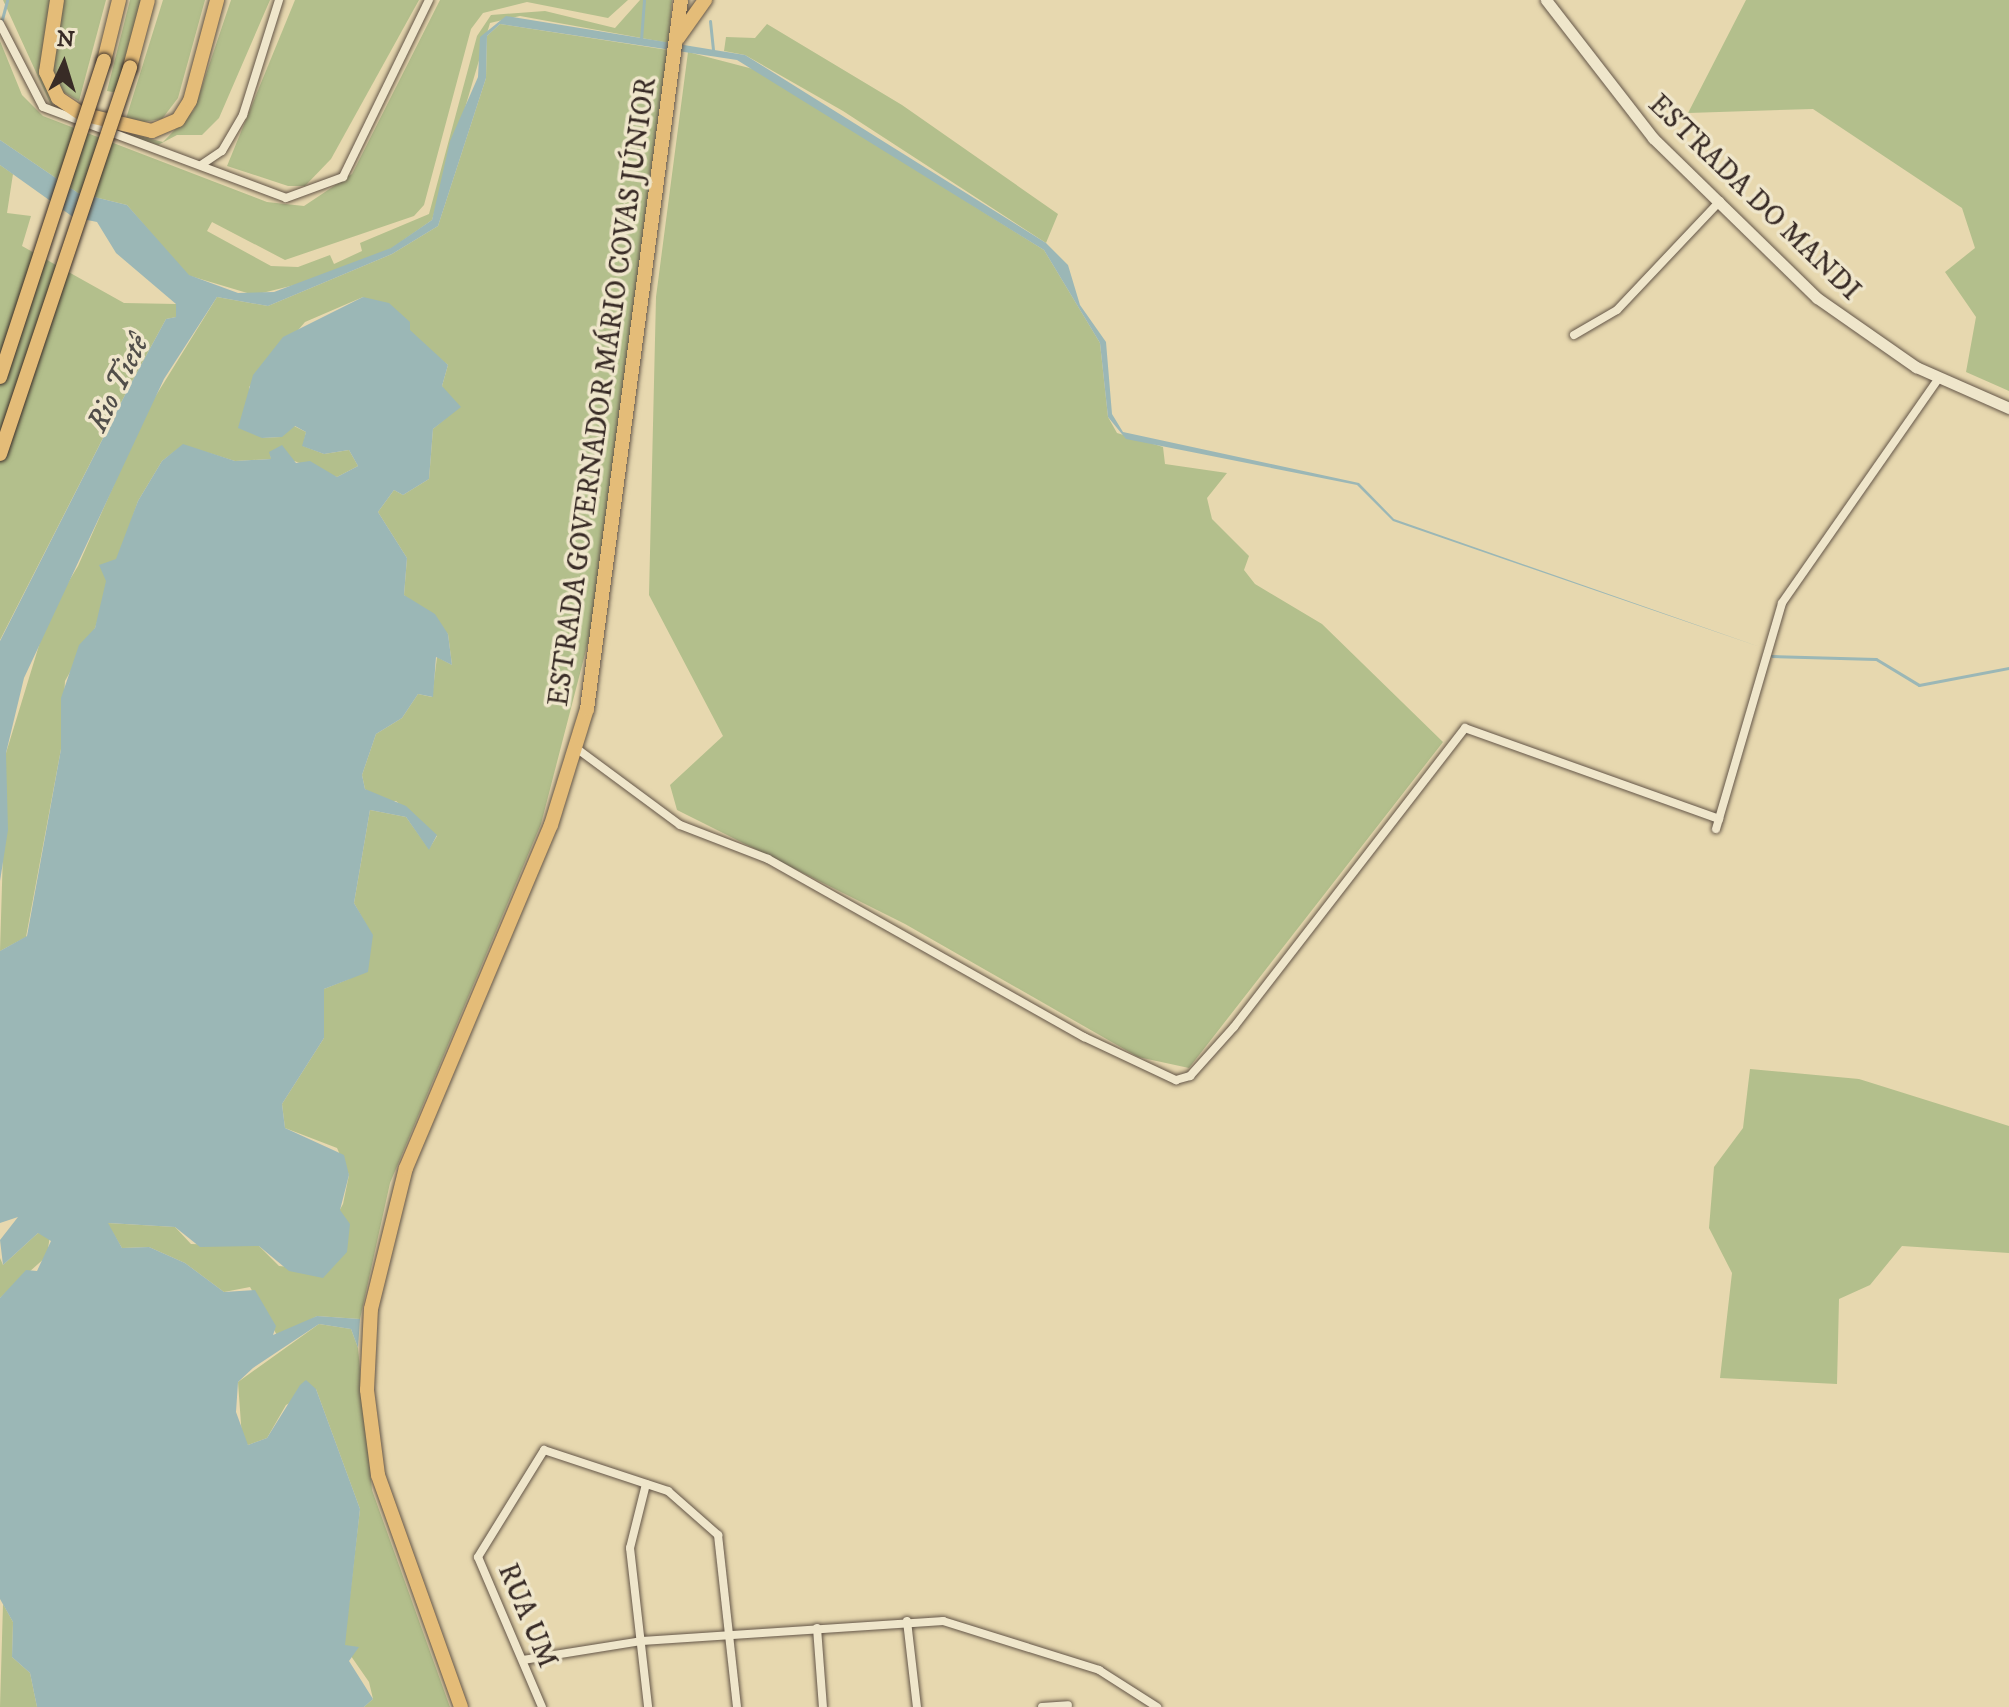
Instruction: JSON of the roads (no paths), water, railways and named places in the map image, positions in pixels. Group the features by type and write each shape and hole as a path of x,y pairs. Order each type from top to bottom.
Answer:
{"highway":[{"path":"57,0 46,72 58,98 82,114 152,131 178,120 190,101 217,0"},
{"path":"0,377 104,61 119,0"},
{"path":"0,454 130,67 148,0"},
{"name":"ESTRADA GOVERNADOR MÁRIO COVAS JÚNIOR","path":"461,1707 385,1501 367,1363 371,1309 406,1168 576,748 601,635 681,0"},
{"name":"ESTRADA GOVERNADOR MÁRIO COVAS JÚNIOR","path":"677,45 705,0"}],"main road":[{"name":"ESTRADA DO MANDI","path":"1546,0 1606,86 1817,298 1938,379 2009,408"}],"street":[{"path":"201,165 222,151 237,126 271,41 279,0"},
{"path":"0,24 43,107 286,198 336,183 429,0"},
{"path":"1574,335 1617,310 1720,201"},
{"path":"1716,829 1782,603 1938,379"},
{"path":"576,748 680,825 768,859 1084,1037 1176,1080 1190,1076 1234,1027 1465,728 1719,819"},
{"name":"RUA UM","path":"542,1707 478,1557 544,1450 646,1484"},
{"path":"648,1707 630,1548 646,1484 678,1497 720,1539 737,1707"},
{"path":"523,1660 642,1641 907,1621 962,1624 1056,1653 1113,1677 1157,1707"},
{"path":"907,1621 917,1707"},
{"path":"817,1628 823,1707"},
{"path":"1042,1707 1068,1705"}],"water":[{"path":"506,16 745,55 1046,243 1068,265 1080,305 1106,342 1112,414 1123,432 1359,483 1394,519 1763,648 1393,521 1357,485 1126,439 1108,417 1100,343 1044,250 737,60 500,24 487,36 486,78 438,226 392,254 268,306 217,297 164,379 24,678 6,753 8,830 0,881 0,641 166,319 176,317 176,304 116,253 97,222 73,217 0,165 0,140 78,193 127,205 189,275 238,293 274,292 391,248 432,220 450,141 478,77 480,37"},
{"path":"363,297 389,303 410,322 410,330 448,365 442,386 461,407 433,429 429,479 403,495 394,490 378,512 407,558 404,595 435,614 448,634 452,665 436,657 433,697 418,694 402,718 376,734 362,775 365,789 406,806 437,835 429,850 406,817 370,810 354,903 373,935 368,972 324,989 324,1038 282,1104 285,1128 344,1155 349,1175 340,1210 350,1224 347,1252 323,1278 289,1271 259,1246 200,1247 175,1227 108,1223 122,1248 149,1247 185,1263 224,1292 255,1290 276,1326 273,1335 317,1316 360,1319 358,1348 351,1329 319,1324 253,1368 238,1382 236,1412 248,1445 267,1438 306,1380 316,1389 360,1509 345,1645 359,1647 349,1661 373,1699 364,1707 37,1707 30,1673 12,1657 13,1622 0,1599 0,1298 26,1270 37,1271 51,1241 38,1233 3,1265 0,1240 18,1217 0,1223 0,951 27,936 61,749 61,698 79,645 95,628 106,581 99,565 116,559 138,501 162,461 183,444 235,461 271,459 269,452 282,445 296,463 310,461 337,477 358,466 349,450 324,454 302,446 306,432 295,426 282,437 262,438 238,428 253,375 283,337"}],"waterway":[{"path":"1,23 7,0"},
{"path":"641,40 644,0"},
{"path":"710,21 713,52"},
{"path":"1772,656 1876,659 1919,685 2009,668"}],"water label":[{"name":"Rio Tietê","path":"119,384"}]}
